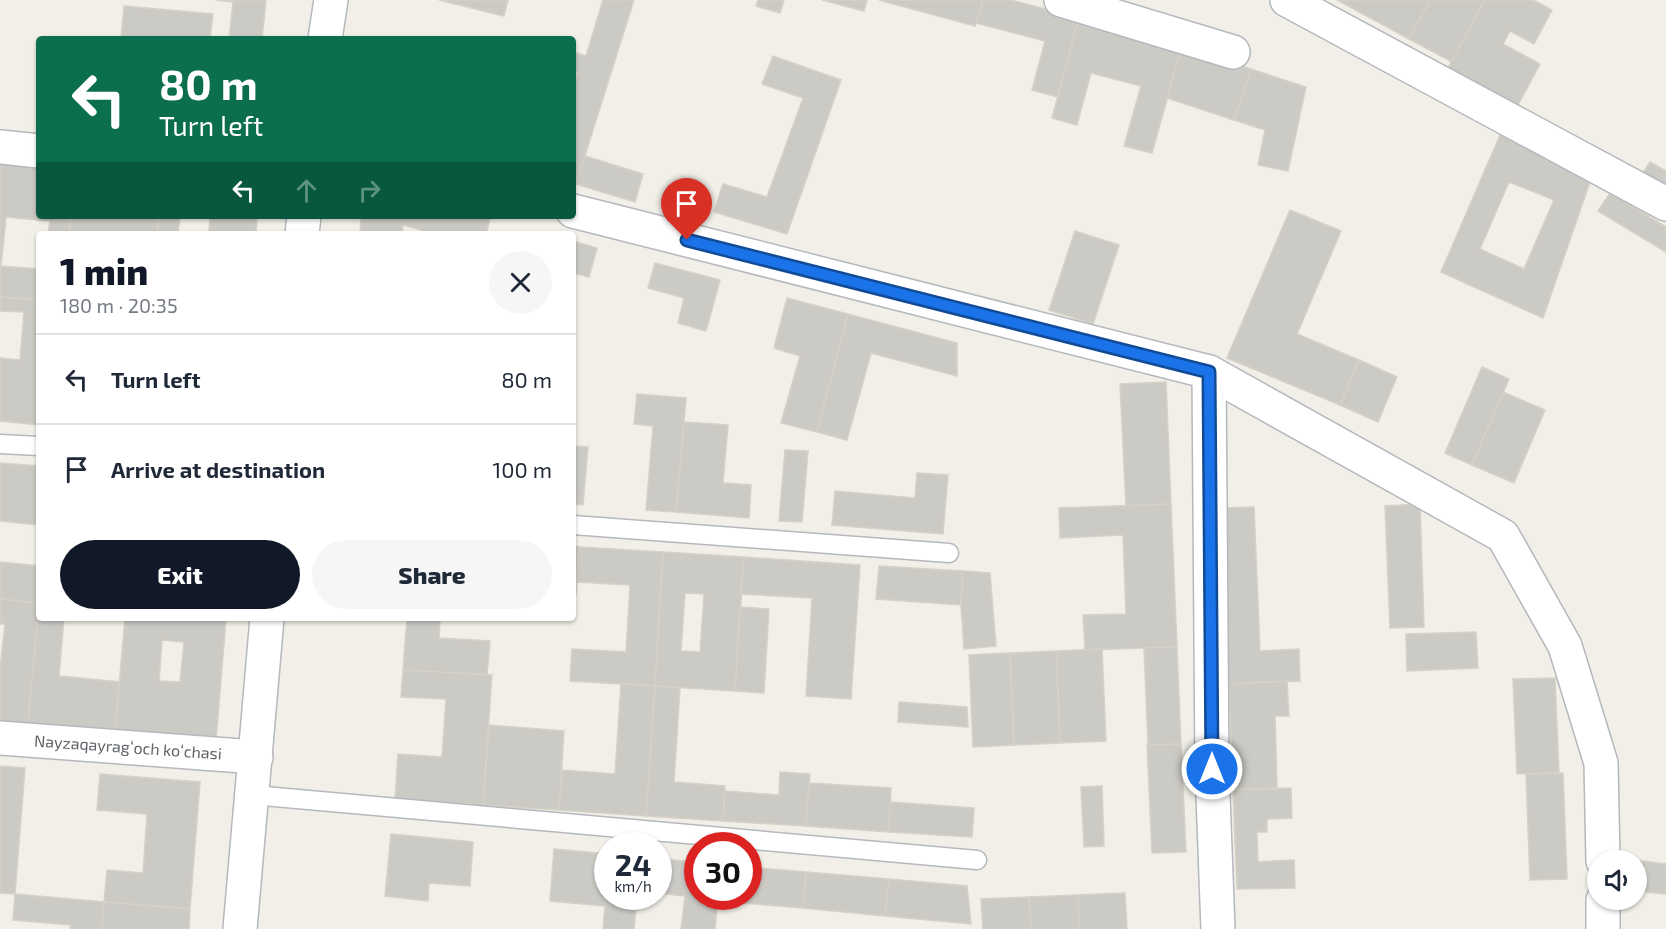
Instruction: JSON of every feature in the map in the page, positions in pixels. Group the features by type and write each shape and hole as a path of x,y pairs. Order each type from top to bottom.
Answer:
{"street":[{"path":"325,36 331,0"},
{"path":"1061,0 1233,52"},
{"path":"1287,0 1666,204"},
{"path":"0,147 36,151"},
{"path":"576,212 1209,372 1503,536 1565,646 1601,763 1602,850"},
{"path":"1209,372 1212,769 1218,929"},
{"path":"240,929 267,621"},
{"name":"Nayzaqayragʻoch koʻchasi","path":"0,738 256,758"},
{"path":"1603,910 1603,929"}],"lane":[{"path":"0,444 36,446"},
{"path":"576,525 949,553"},
{"path":"253,795 977,860"}],"building":[{"path":"216,0 266,0 262,36 229,36 233,2"},
{"path":"439,0 508,0 504,16"},
{"path":"603,0 634,0 576,184 576,79 578,73 576,73 576,53 586,56"},
{"path":"758,0 784,0 780,13 756,6"},
{"path":"822,0 867,0 864,11"},
{"path":"879,0 983,0 975,26"},
{"path":"983,0 1011,0 1079,18 1058,97 1032,90 1045,41 976,23"},
{"path":"1337,0 1430,0 1409,39"},
{"path":"1430,0 1485,0 1452,62 1409,39"},
{"path":"1485,0 1533,0 1552,10 1534,44 1510,31 1503,44 1540,64 1518,105 1448,68"},
{"path":"124,6 213,14 210,36 121,36"},
{"path":"1079,18 1182,46 1152,153 1124,146 1141,86 1091,73 1077,125 1052,118"},
{"path":"1182,46 1251,69 1234,120 1167,98"},
{"path":"773,56 841,80 787,234 714,212 723,184 767,197 803,98 762,84"},
{"path":"1251,69 1306,87 1288,171 1258,165 1265,130 1234,120"},
{"path":"1503,128 1592,176 1543,318 1441,272","holes":["1509,182 1554,200 1524,269 1480,249"]},
{"path":"585,156 643,174 635,202 576,184"},
{"path":"0,161 36,164 36,219 71,219 69,231 48,231 50,221 6,217 1,266 36,269 36,300 0,297"},
{"path":"1650,162 1666,171 1666,189 1642,174"},
{"path":"1610,193 1666,227 1666,252 1598,211"},
{"path":"1290,210 1341,231 1297,334 1359,360 1340,405 1227,358"},
{"path":"71,219 159,219 157,231 69,231"},
{"path":"159,219 180,219 178,231 157,231"},
{"path":"210,219 257,219 256,231 209,231"},
{"path":"361,219 490,219 487,231 424,231 403,225 402,231 360,231"},
{"path":"1075,231 1119,245 1093,324 1049,310"},
{"path":"576,242 597,248 589,277 576,274"},
{"path":"655,263 720,280 706,331 678,323 684,298 648,288"},
{"path":"0,297 36,300 36,425 0,421 0,358 20,360 24,312 0,311"},
{"path":"787,298 848,314 817,432 781,423 800,356 774,348"},
{"path":"848,314 957,343 957,376 871,353 847,440 817,432"},
{"path":"1359,360 1397,377 1378,422 1340,405"},
{"path":"1482,367 1509,379 1472,465 1445,453"},
{"path":"1166,382 1171,504 1126,506 1120,384"},
{"path":"1503,392 1545,410 1514,483 1472,465"},
{"path":"637,394 686,398 676,512 646,510 653,426 634,424"},
{"path":"684,422 728,425 723,483 751,485 749,518 676,512"},
{"path":"576,446 588,447 583,505 576,504"},
{"path":"785,450 808,451 802,522 779,521"},
{"path":"0,463 36,466 36,525 0,521"},
{"path":"917,473 948,475 943,534 832,525 835,491 915,498"},
{"path":"1171,504 1177,647 1085,650 1083,615 1126,614 1123,535 1060,538 1059,508"},
{"path":"1420,504 1424,627 1390,628 1385,506"},
{"path":"1254,507 1260,651 1299,649 1300,681 1229,684 1222,508"},
{"path":"576,546 579,547 576,594"},
{"path":"579,547 663,552 655,686 570,681 572,649 626,652 630,585 577,582"},
{"path":"663,552 744,557 735,691 655,686","holes":["685,593 704,594 700,652 681,651"]},
{"path":"744,557 860,565 851,699 806,696 812,598 741,594"},
{"path":"0,562 36,566 36,603 0,599"},
{"path":"879,566 963,571 961,605 876,599"},
{"path":"963,571 990,573 996,646 964,649 961,605"},
{"path":"0,599 36,603 37,621 28,724 0,722 0,670 5,624 0,624"},
{"path":"740,607 769,609 764,693 735,691"},
{"path":"37,621 64,621 59,676 120,682 115,731 28,724"},
{"path":"125,621 226,621 216,741 115,731","holes":["162,640 184,642 180,682 159,681"]},
{"path":"407,621 440,621 439,638 490,641 487,675 403,670"},
{"path":"1476,632 1478,668 1407,671 1406,634"},
{"path":"1177,647 1181,744 1148,745 1144,648"},
{"path":"1102,649 1106,741 1060,743 1056,651"},
{"path":"1056,651 1060,743 1014,745 1010,653"},
{"path":"1010,653 1014,745 973,747 969,655"},
{"path":"403,670 492,675 483,805 395,799 398,754 442,757 446,699 401,697"},
{"path":"1555,678 1559,773 1517,774 1513,679"},
{"path":"1287,681 1289,716 1275,716 1277,788 1233,790 1229,684"},
{"path":"621,684 655,686 646,816 559,810 562,770 615,774"},
{"path":"655,686 680,688 674,782 725,786 723,821 646,816"},
{"path":"899,702 967,707 968,727 898,722"},
{"path":"489,725 564,731 559,810 483,805"},
{"path":"1181,744 1186,852 1152,853 1147,745"},
{"path":"0,766 25,768 15,894 0,893"},
{"path":"780,772 810,774 806,826 723,821 725,791 779,795"},
{"path":"1563,773 1567,879 1530,880 1526,774"},
{"path":"100,774 200,782 190,909 104,902 107,870 143,873 147,814 97,810"},
{"path":"809,783 891,788 889,832 806,826"},
{"path":"1102,786 1104,846 1084,847 1081,787"},
{"path":"1291,788 1292,818 1267,819 1267,832 1257,832 1258,862 1294,860 1295,888 1237,889 1233,790"},
{"path":"890,802 974,808 972,837 889,832"},
{"path":"391,834 473,842 470,886 429,883 428,901 385,896"},
{"path":"554,849 594,853 594,905 550,901"},
{"path":"672,860 684,861 684,896 672,895"},
{"path":"1647,862 1666,864 1666,894 1647,892"},
{"path":"762,868 806,872 803,908 762,905"},
{"path":"806,872 889,879 885,916 803,908"},
{"path":"889,879 967,886 971,924 885,916"},
{"path":"1125,893 1127,929 1079,929 1078,895"},
{"path":"15,894 104,902 102,929 70,929 71,925 13,920"},
{"path":"1078,895 1079,929 1031,929 1029,897"},
{"path":"1029,897 1031,929 983,929 981,899"},
{"path":"104,902 190,909 189,929 102,929"},
{"path":"684,904 684,910 717,910 715,929 681,929"},
{"path":"605,910 636,910 634,929 603,929"}],"route":[{"path":"687,240 1209,372 1212,769"}]}
